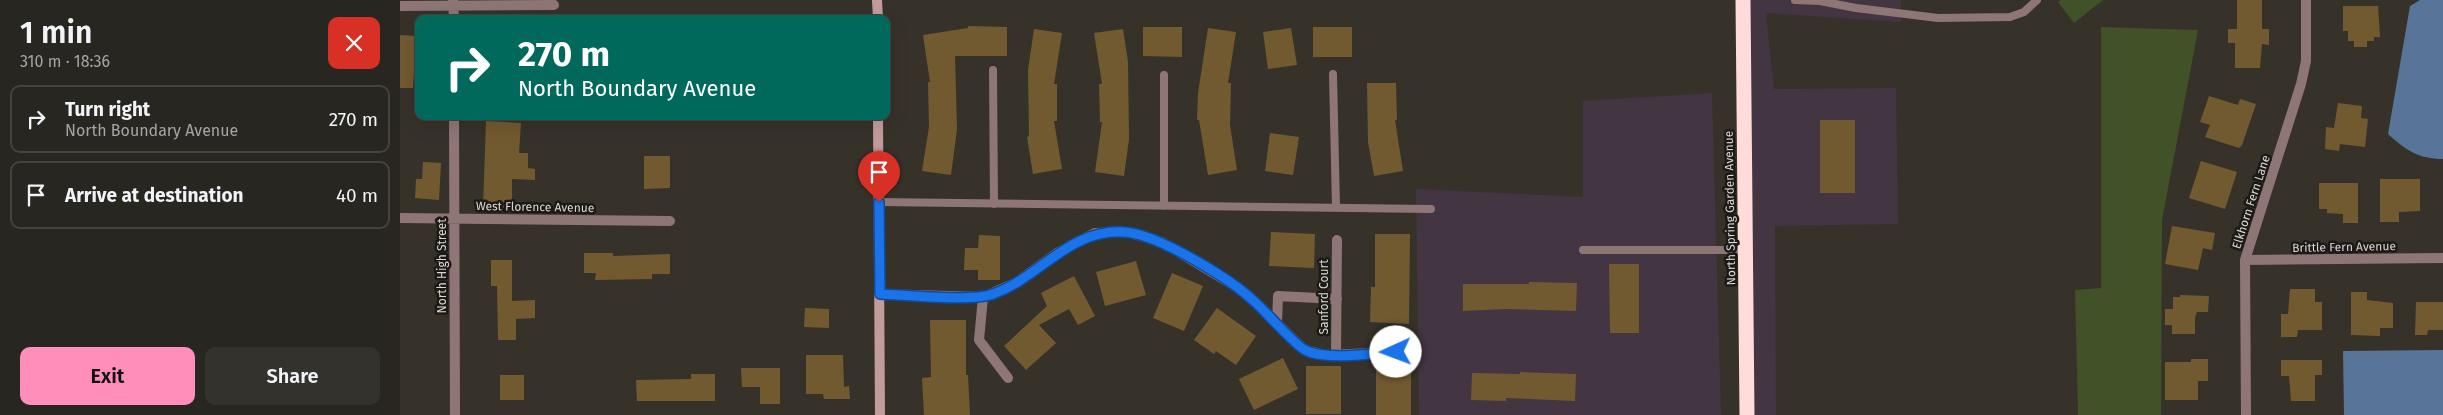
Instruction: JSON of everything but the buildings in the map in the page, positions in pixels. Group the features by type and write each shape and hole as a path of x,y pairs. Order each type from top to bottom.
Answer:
{"highway":[{"name":"North Spring Garden Avenue","path":"1743,0 1747,415"}],"street":[{"path":"877,0 878,15"},
{"name":"Elkhorn Fern Lane","path":"2246,415 2245,260 2302,84 2306,61 2306,0"},
{"path":"400,6 454,3 554,5"},
{"name":"North High Street","path":"454,120 455,415"},
{"path":"878,120 880,415"},
{"name":"West Florence Avenue","path":"400,218 670,221"},
{"path":"880,294 984,297 1017,282 1057,253 1096,233 1126,232 1162,242 1243,291 1305,350 1336,355 1396,352"},
{"name":"Sanford Court","path":"1336,355 1337,240"},
{"name":"Brittle Fern Avenue","path":"2245,260 2443,258"},
{"path":"1277,323 1278,296 1336,300"},
{"path":"984,297 979,340 1008,378"}],"lane":[{"path":"1795,0 1820,1 1856,8 1938,18 2010,17 2024,12 2037,0"},
{"path":"993,70 994,204"},
{"path":"1164,74 1164,206"},
{"path":"1333,74 1336,208"},
{"path":"879,202 1431,209"},
{"path":"1583,250 1746,250"}],"shaded area":[{"path":"1750,0 1901,0 1901,22 1766,13 1774,89 1896,88 1898,224 1775,226 1776,415 1754,415"},
{"path":"1712,93 1721,415 1419,415 1416,189 1583,197 1583,101"}],"green space":[{"path":"2061,0 2103,0 2074,23 2058,2"},
{"path":"2101,27 2198,30 2162,220 2161,415 2078,415 2075,290 2101,288"}],"water":[{"path":"2420,0 2443,0 2443,159 2419,155 2401,145 2388,134 2410,6"},
{"path":"2443,350 2443,415 2344,415 2343,351"}],"route":[{"path":"879,202 880,294 984,297 1017,282 1057,253 1096,233 1126,232 1162,242 1243,291 1305,350 1326,355 1396,352"}]}
